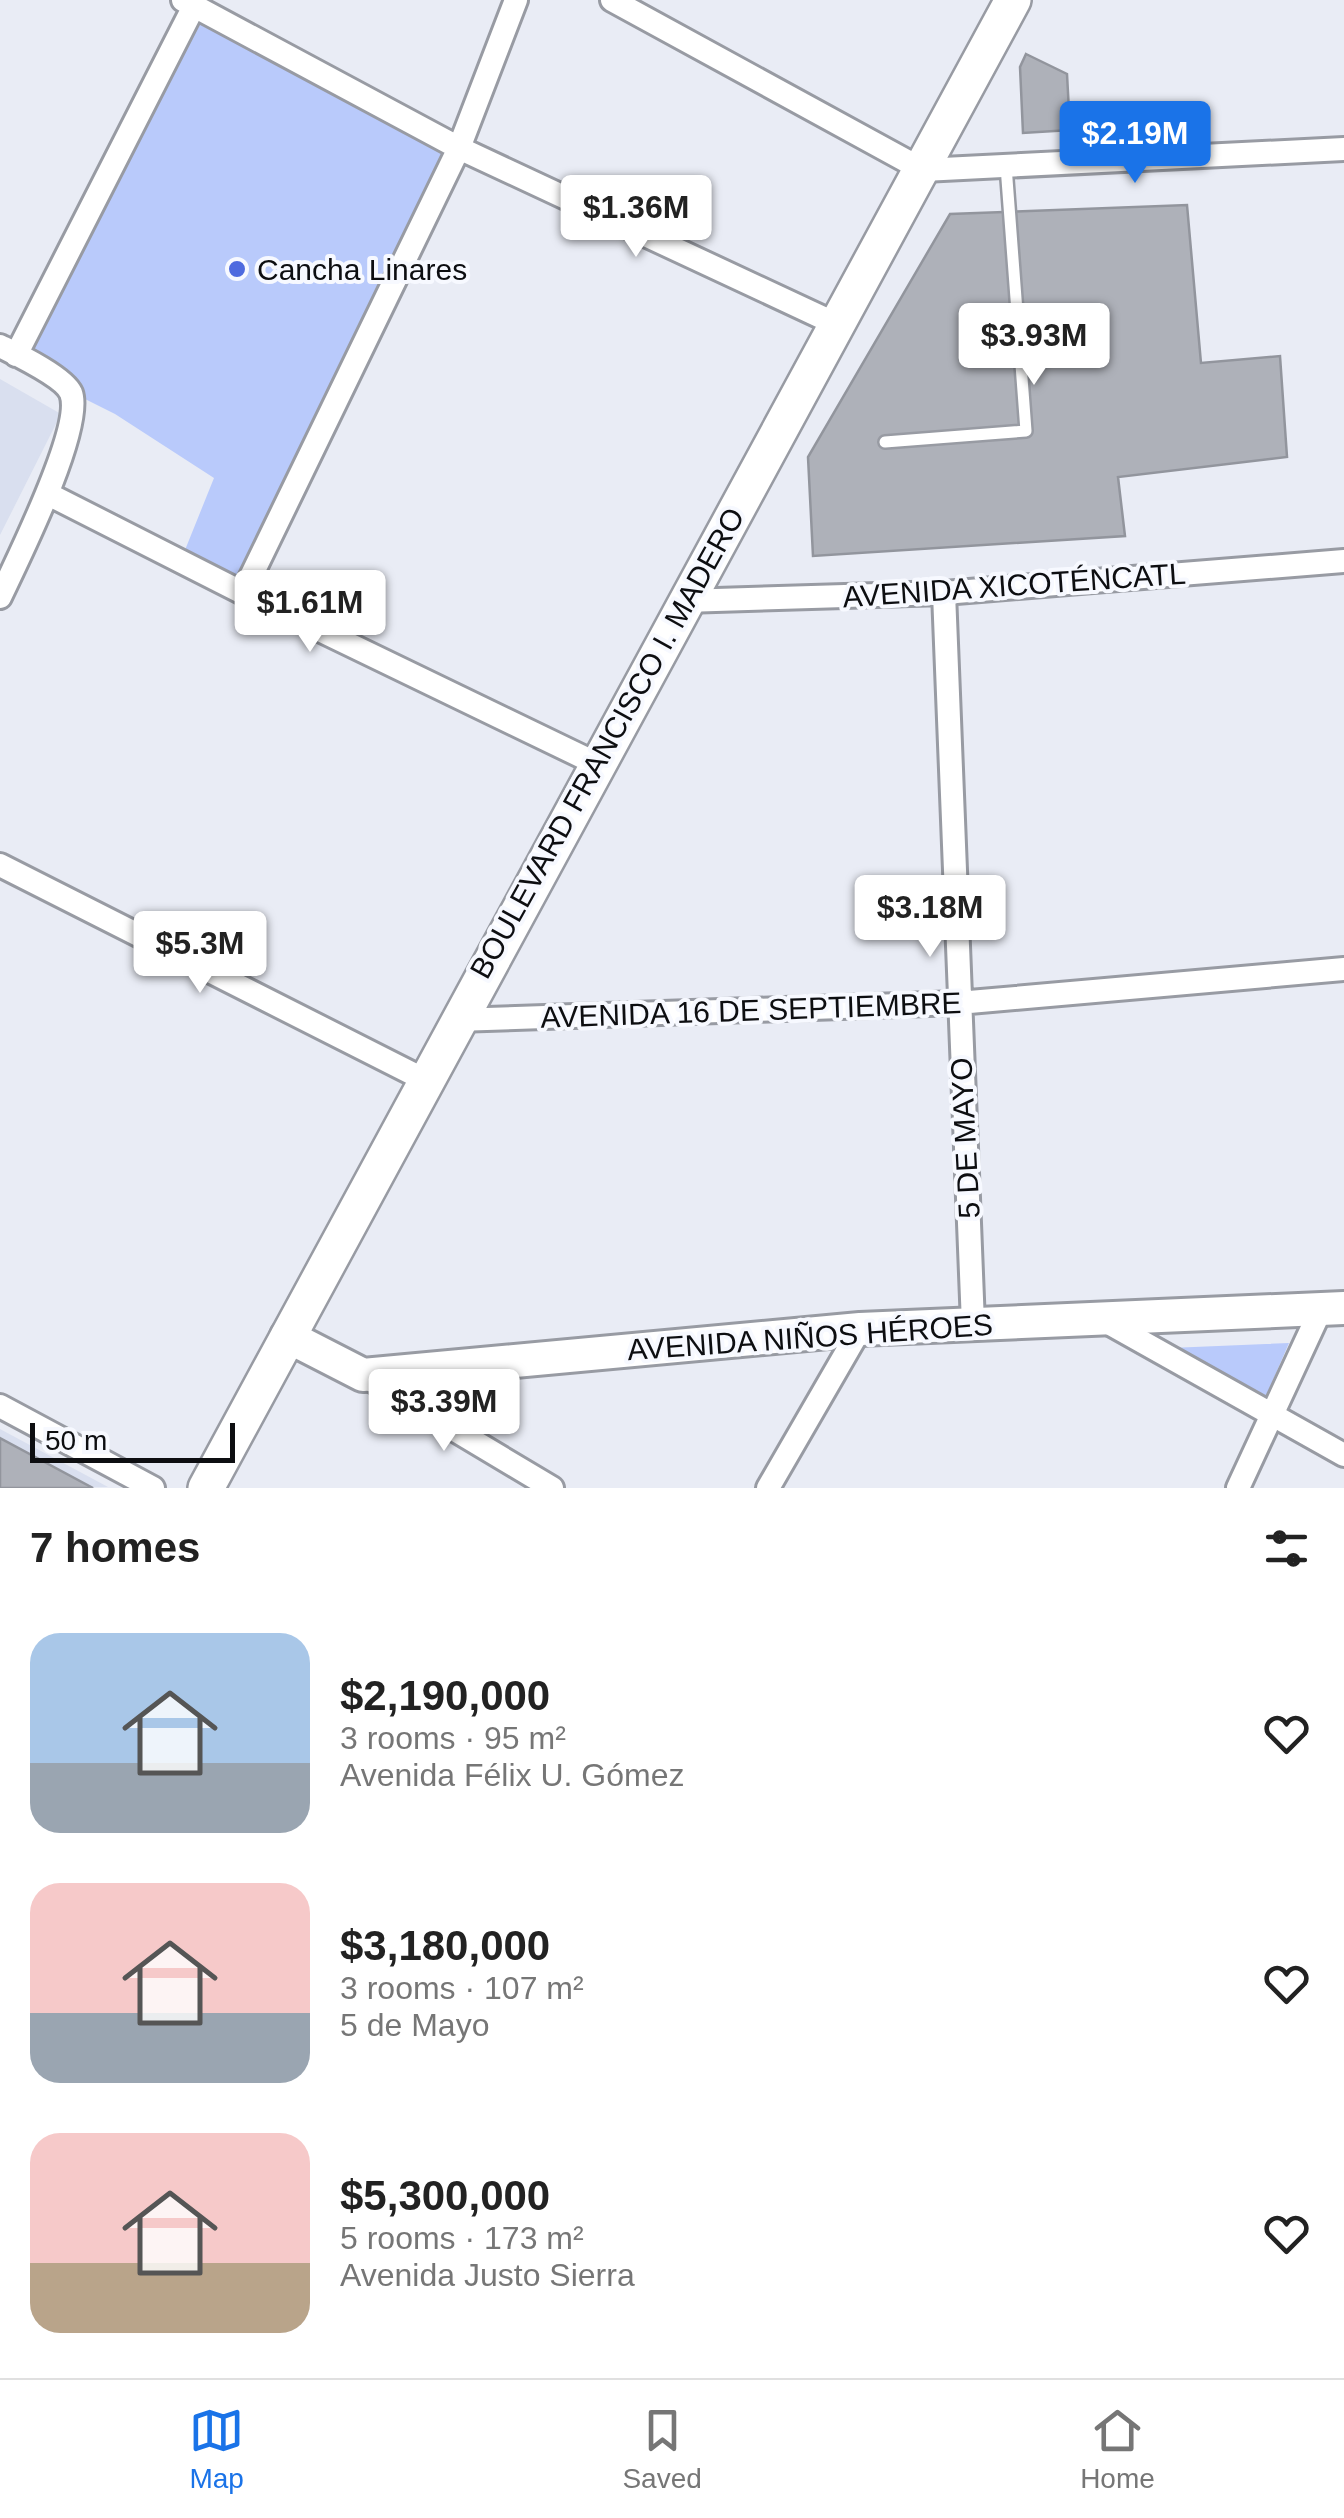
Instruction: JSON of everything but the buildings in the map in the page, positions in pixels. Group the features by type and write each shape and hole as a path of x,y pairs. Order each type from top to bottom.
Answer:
{"main road":[{"name":"BOULEVARD FRANCISCO I. MADERO","path":"206,1488 595,763 1013,0"}],"street":[{"path":"243,594 458,148 516,0"},
{"path":"612,0 923,170 1344,149"},
{"path":"0,597 50,494 71,392 65,384 8,350 188,3 458,148 836,324"},
{"path":"50,494 243,594 595,763"},
{"name":"AVENIDA XICOTÉNCATL","path":"684,601 944,594 1344,561"},
{"name":"5 DE MAYO","path":"944,594 973,1324"},
{"path":"0,866 424,1080"},
{"name":"AVENIDA 16 DE SEPTIEMBRE","path":"456,1020 958,1003 1344,969"},
{"path":"1238,1488 1332,1309"},
{"name":"AVENIDA NIÑOS HÉROES","path":"363,1375 860,1329 1332,1309"},
{"path":"1105,1320 1272,1418 1344,1455"},
{"path":"768,1488 860,1329"},
{"path":"286,1336 363,1375 552,1488"},
{"path":"0,1406 153,1488"}],"lane":[{"path":"886,442 1026,431 1006,166"}],"shaded area":[{"name":"Cancha Linares","path":"196,15 451,152 243,586 183,555 214,478 115,414 35,374 25,355"},
{"path":"0,379 61,414 0,535"},
{"path":"1289,1343 1264,1401 1170,1348"},
{"path":"0,1429 108,1487 0,1488"}],"place":[{"name":"Cancha Linares","path":"237,269"}]}
